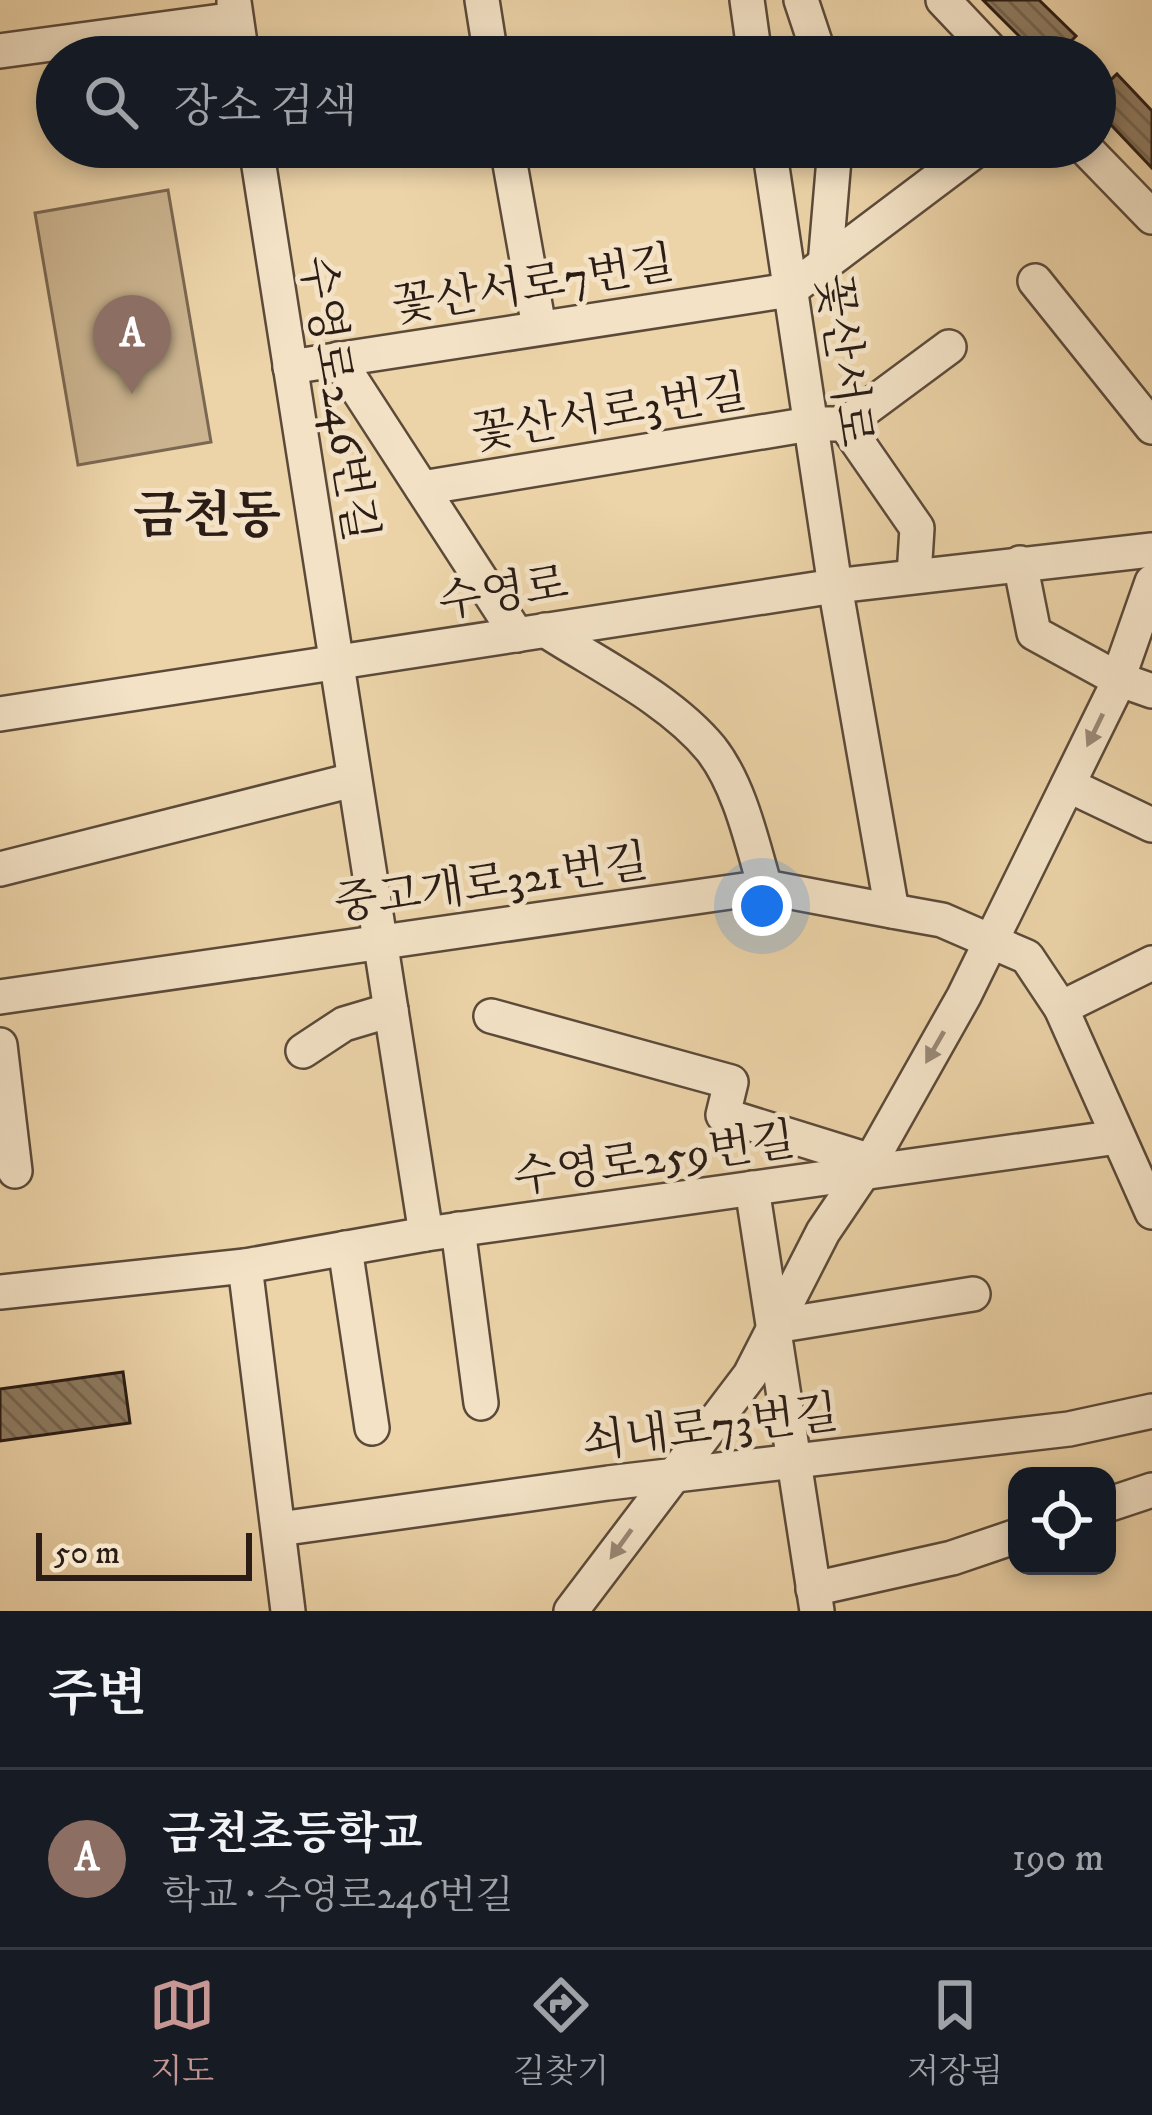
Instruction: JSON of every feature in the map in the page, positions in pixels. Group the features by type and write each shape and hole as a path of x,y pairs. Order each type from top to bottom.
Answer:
{"street":[{"path":"482,0 488,36"},
{"path":"747,0 752,36"},
{"path":"943,0 978,36"},
{"path":"84,36 235,9"},
{"path":"0,51 36,45"},
{"name":"수영로246번길","path":"259,168 391,1010 441,1232"},
{"path":"511,168 539,327"},
{"name":"꽃산서로","path":"772,168 835,586 892,911"},
{"path":"825,265 833,168"},
{"path":"790,290 952,168"},
{"path":"1104,168 1152,217"},
{"path":"1035,280 1152,427"},
{"name":"꽃산서로7번길","path":"290,367 790,290"},
{"name":"꽃산서로","path":"845,424 950,347"},
{"path":"338,359 422,488 531,632 665,708 712,750 743,815 765,887"},
{"name":"꽃산서로3번길","path":"422,488 810,424 845,424"},
{"path":"845,424 917,528 914,576"},
{"name":"수영로","path":"0,715 835,586 1152,550"},
{"path":"1020,563 1034,633 1118,679 1152,691"},
{"path":"571,1611 750,1375 823,1232 867,1167 989,943 1118,679 1152,582"},
{"path":"0,869 353,780"},
{"path":"1067,785 1152,825"},
{"name":"중고개로321번길","path":"0,997 765,887 942,920 1028,957 1061,1008 1152,1212"},
{"path":"1061,1008 1152,963"},
{"path":"303,1052 344,1024 391,1010"},
{"name":"수영로259번길","path":"491,1016 731,1082 723,1115 867,1167"},
{"path":"0,1045 15,1171"},
{"name":"수영로259번길","path":"0,1292 245,1266 867,1167 1118,1137"},
{"path":"752,1188 815,1600 1008,1539"},
{"name":"수영로259번길","path":"441,1232 482,1403"},
{"path":"345,1248 372,1428"},
{"path":"245,1266 288,1611"},
{"path":"775,1326 973,1294"},
{"name":"쇠내로73번길","path":"279,1529 1069,1429 1152,1411"},
{"path":"1116,1502 1152,1490"}],"shaded area":[{"path":"168,190 211,442 78,465 35,213"}],"building":[{"path":"983,0 1039,0 1076,36 1019,36"},
{"path":"1116,75 1152,111 1152,168 1116,130"},
{"path":"123,1372 130,1423 0,1441 0,1389"}],"place":[{"name":"금천초등학교","path":"132,394"}],"district":[{"name":"금천동","path":"207,514"}]}
